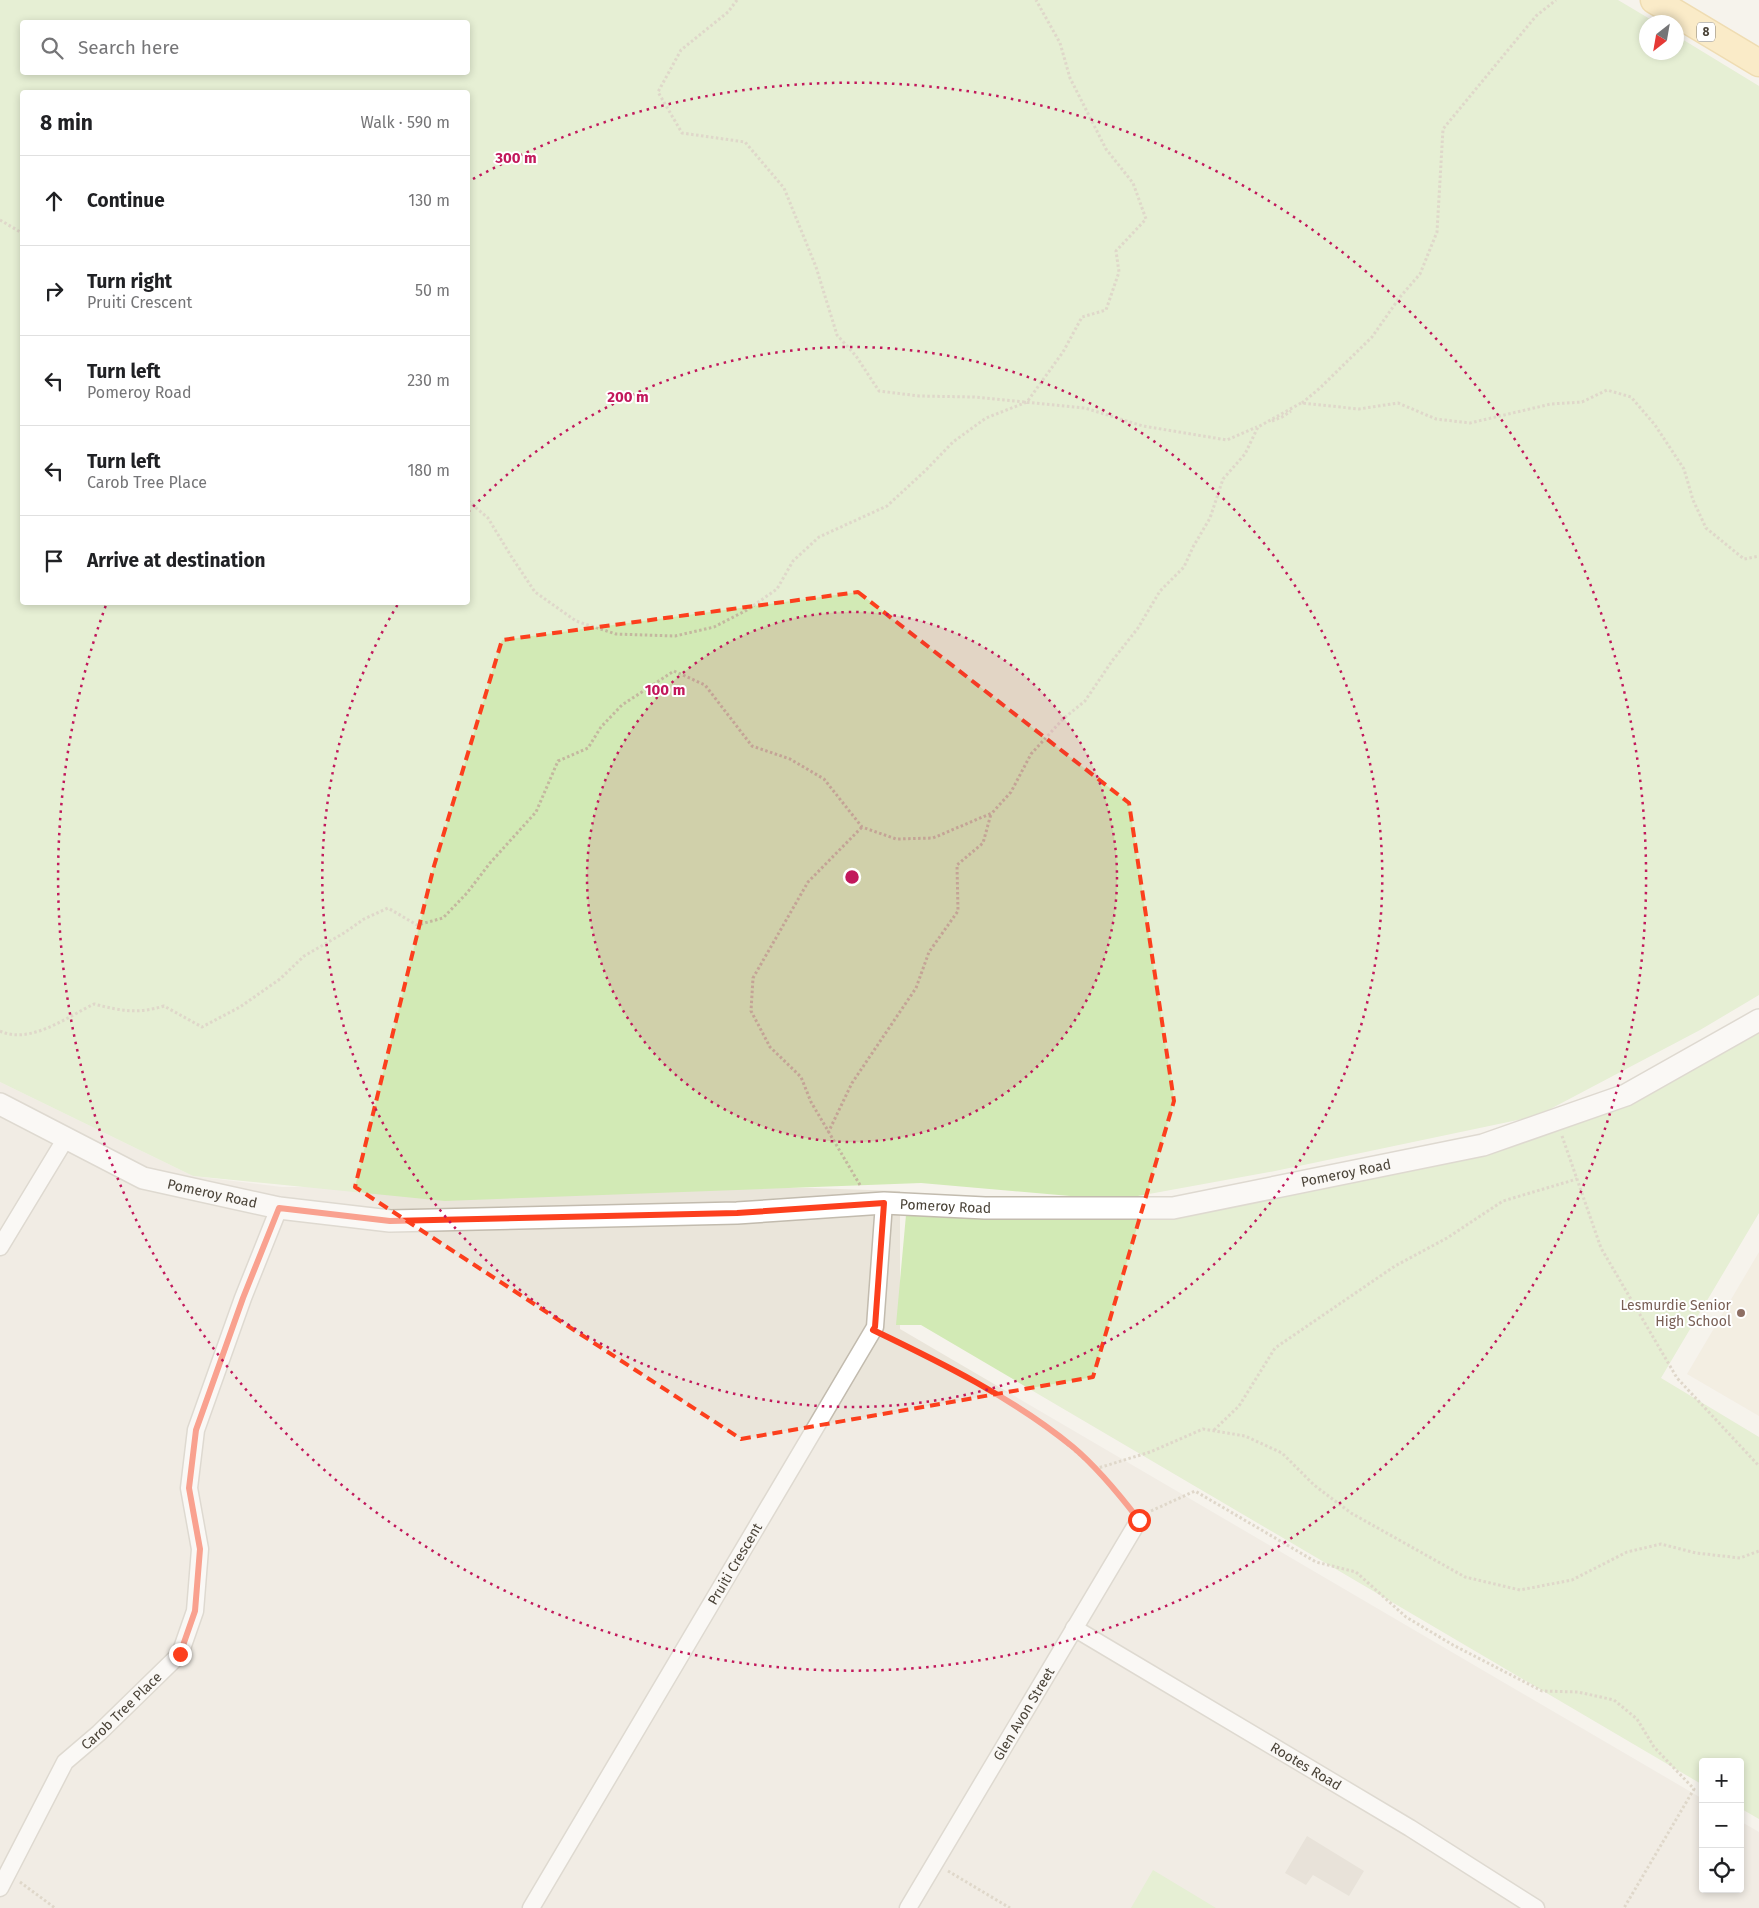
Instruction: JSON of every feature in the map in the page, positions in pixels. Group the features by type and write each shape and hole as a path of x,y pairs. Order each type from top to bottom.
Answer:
{"main road":[{"name":"8","path":"1654,0 1759,63"}],"street":[{"name":"Pomeroy Road","path":"0,1104 143,1178 279,1208 390,1221 737,1213 876,1203 985,1208 1173,1208 1483,1145 1626,1095 1759,1020"},
{"path":"0,1247 66,1138"},
{"name":"Pruiti Crescent","path":"531,1908 875,1327 876,1203"},
{"name":"Carob Tree Place","path":"0,1888 64,1762 100,1733 180,1654 195,1611 200,1549 189,1488 196,1430 243,1298 279,1208"},
{"name":"Glen Avon Street","path":"908,1908 1139,1520"},
{"name":"Rootes Road","path":"1074,1628 1410,1828 1536,1908"}],"path":[{"path":"737,0 728,12 681,50 658,92 682,133 745,142 784,188 816,267 837,335 856,356 879,391 919,396 974,397 1085,408 1143,426 1227,440 1282,417 1320,388 1372,337 1400,297 1420,274 1437,232 1443,129 1536,16 1556,0"},
{"path":"470,503 488,518 510,556 536,592 576,621 616,634 675,636 714,627 747,610 777,589 793,561 820,537 887,506 953,442 986,418 1027,402 1063,352 1082,317 1106,310 1119,272 1116,251 1146,219 1133,183 1106,149 1070,78 1060,43 1036,0"},
{"path":"0,220 20,232"},
{"path":"1301,403 1359,409 1398,403 1436,419 1470,423 1551,404 1582,402 1607,390 1631,397 1655,425 1684,469 1693,500 1706,528 1744,559 1759,556"},
{"path":"0,1031 9,1035 38,1032 94,1004 122,1011 147,1011 164,1006 202,1027 240,1007 280,979 304,956 364,919 388,908 417,924 443,918 468,893 490,863 536,812 558,761 588,748 601,727 622,705 674,671 705,685 752,746 790,759 824,779 862,827 896,839 933,838 992,813 1011,792 1031,754 1063,719 1084,701 1138,628 1160,591 1184,567 1210,518 1223,478 1245,454 1258,427"},
{"path":"828,1132 852,1083 916,988 929,952 958,911 958,865 983,843 992,813"},
{"path":"862,827 808,882 753,978 751,1010 770,1047 801,1077 811,1102 828,1132 867,1197 876,1203"},
{"path":"1556,1120 1601,1248 1676,1378 1759,1466"},
{"path":"1214,1430 1239,1406 1275,1348 1395,1266 1447,1238 1503,1201 1577,1179"},
{"path":"873,1330 927,1356 1018,1407 1074,1448 1114,1487 1139,1520 1156,1509 1195,1491 1316,1562 1356,1572 1406,1617 1453,1645 1542,1691 1578,1692 1614,1700 1636,1720 1654,1747 1694,1790 1624,1908"},
{"path":"1095,1469 1150,1452 1203,1429 1245,1436 1282,1453 1314,1485 1351,1513 1465,1577 1520,1590 1572,1580 1627,1552 1661,1544 1696,1553 1740,1558 1759,1552"},
{"path":"935,1863 1010,1908"},
{"path":"8,1873 55,1908"}],"highlighted area":[{"path":"858,592 1129,803 1174,1101 1093,1377 741,1439 355,1187 434,866 502,640"}],"shaded area":[{"path":"0,1082 193,1176 282,1187 810,1188 900,1191 900,1329 1699,1797 1699,1893 1744,1893 1744,1823 1759,1832 1759,1908 0,1908"},
{"name":"Lesmurdie Senior High School","path":"1759,1252 1759,1416 1687,1374"}],"green space":[{"path":"0,0 1618,0 1643,15 1639,15 1639,60 1684,60 1684,40 1759,86 1759,995 1700,1030 1537,1116 1275,1171 1116,1200 921,1183 445,1201 193,1176 0,1082"},
{"path":"1759,1020 1759,1213 1661,1378 1759,1437 1759,1819 1744,1810 1744,1758 1699,1758 1699,1783 921,1325 896,1325 907,1204 1173,1208 1483,1145 1626,1095"},
{"path":"1153,1870 1216,1908 1131,1908"}],"building":[{"path":"1307,1836 1364,1871 1349,1896 1313,1875 1306,1885 1285,1873"}],"place":[{"name":"Lesmurdie Senior High School","path":"1741,1313"}],"route":[{"path":"180,1654 195,1611 200,1549 189,1488 196,1430 243,1298 279,1208 390,1221 737,1213 884,1203 875,1327 873,1330 927,1356 1018,1407 1074,1448 1114,1487 1139,1520"}]}
